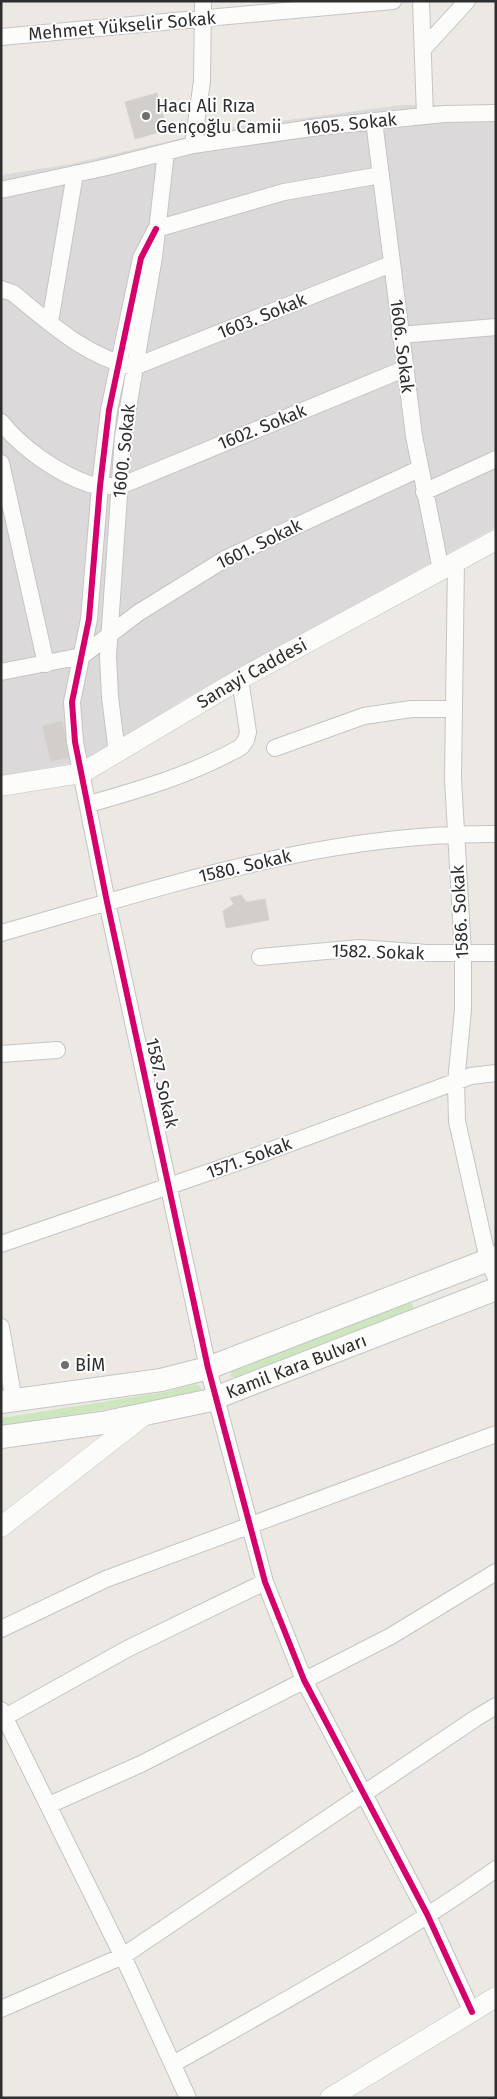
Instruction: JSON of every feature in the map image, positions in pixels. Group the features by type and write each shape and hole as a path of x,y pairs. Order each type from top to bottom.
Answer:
{"main road":[{"name":"Kamil Kara Bulvarı","path":"8,1402 161,1380 208,1368 493,1265"},
{"name":"Kamil Kara Bulvarı","path":"1,1437 143,1416 216,1398 496,1289"}],"street":[{"path":"193,145 202,80 203,1"},
{"name":"Mehmet Yükselir Sokak","path":"1,37 393,1"},
{"path":"421,1 425,116"},
{"path":"423,49 468,1"},
{"name":"1605. Sokak","path":"1,190 193,145 291,130 374,121 425,116 496,114"},
{"name":"1606. Sokak","path":"374,121 404,369 419,469 424,492 448,565"},
{"name":"1600. Sokak","path":"117,753 108,679 108,635 123,437 154,257 166,152"},
{"path":"50,322 75,174"},
{"path":"156,229 284,192 381,175"},
{"name":"1587. Sokak","path":"156,229 141,258 117,364 100,486 92,591 82,656 73,691 71,714 107,902 208,1368 264,1582 304,1680 427,1914 472,2012"},
{"name":"1603. Sokak","path":"134,367 391,264"},
{"path":"1,288 13,293 87,350 117,364 134,367"},
{"path":"400,335 496,327"},
{"name":"1602. Sokak","path":"120,486 404,369"},
{"path":"1,422 12,435 36,454 74,477 100,486 120,486"},
{"path":"424,492 496,459"},
{"path":"1,463 46,664"},
{"name":"1601. Sokak","path":"82,656 108,635 170,592 225,559 419,469"},
{"name":"Sanayi Caddesi","path":"1,786 82,773 240,680 496,540"},
{"name":"1586. Sokak","path":"448,565 454,709 453,778 455,833 463,954 463,1010 456,1082 457,1121 493,1265"},
{"path":"1,672 82,656"},
{"path":"89,804 154,786 241,747 246,740 248,732 240,680"},
{"path":"275,748 364,716 411,709 454,709"},
{"name":"1580. Sokak","path":"1,934 175,882 290,856 421,835 455,833 496,834"},
{"name":"1582. Sokak","path":"260,957 353,948 463,954 496,953"},
{"path":"1,1054 57,1050"},
{"name":"1571. Sokak","path":"1,1244 170,1186 470,1076 496,1073"},
{"path":"1,1327 8,1402"},
{"path":"1,1527 143,1416"},
{"path":"1,1629 106,1579 496,1434"},
{"path":"49,1805 141,1764 391,1636 496,1572"},
{"path":"188,2098 123,1956 3,1714 127,1649 264,1582"},
{"path":"1,2009 123,1956 496,1706"},
{"path":"173,2064 287,1999 427,1914 496,1869"},
{"path":"342,2095 496,1997"}],"shaded area":[{"path":"402,105 496,105 496,527 184,699 90,760 1,776 1,175 71,164 221,129"}],"green space":[{"path":"410,1302 413,1305 413,1310 235,1378 230,1376 232,1371 236,1369"},
{"path":"196,1384 201,1389 198,1392 159,1401 1,1426 1,1418 166,1392"}],"building":[{"name":"Hacı Ali Rıza Gençoğlu Camii","path":"157,93 167,130 135,139 125,102"},
{"path":"62,721 71,757 51,762 42,726"},
{"path":"241,895 246,902 265,899 269,920 226,928 223,911 234,904 230,898"}],"cycle path":[{"path":"156,229 141,258 109,410 100,486 89,619 72,702 75,742 107,902 208,1368 265,1582 304,1680 427,1914 472,2012"}],"place":[{"name":"Hacı Ali Rıza Gençoğlu Camii","path":"146,116"},
{"name":"BİM","path":"65,1365"}]}
